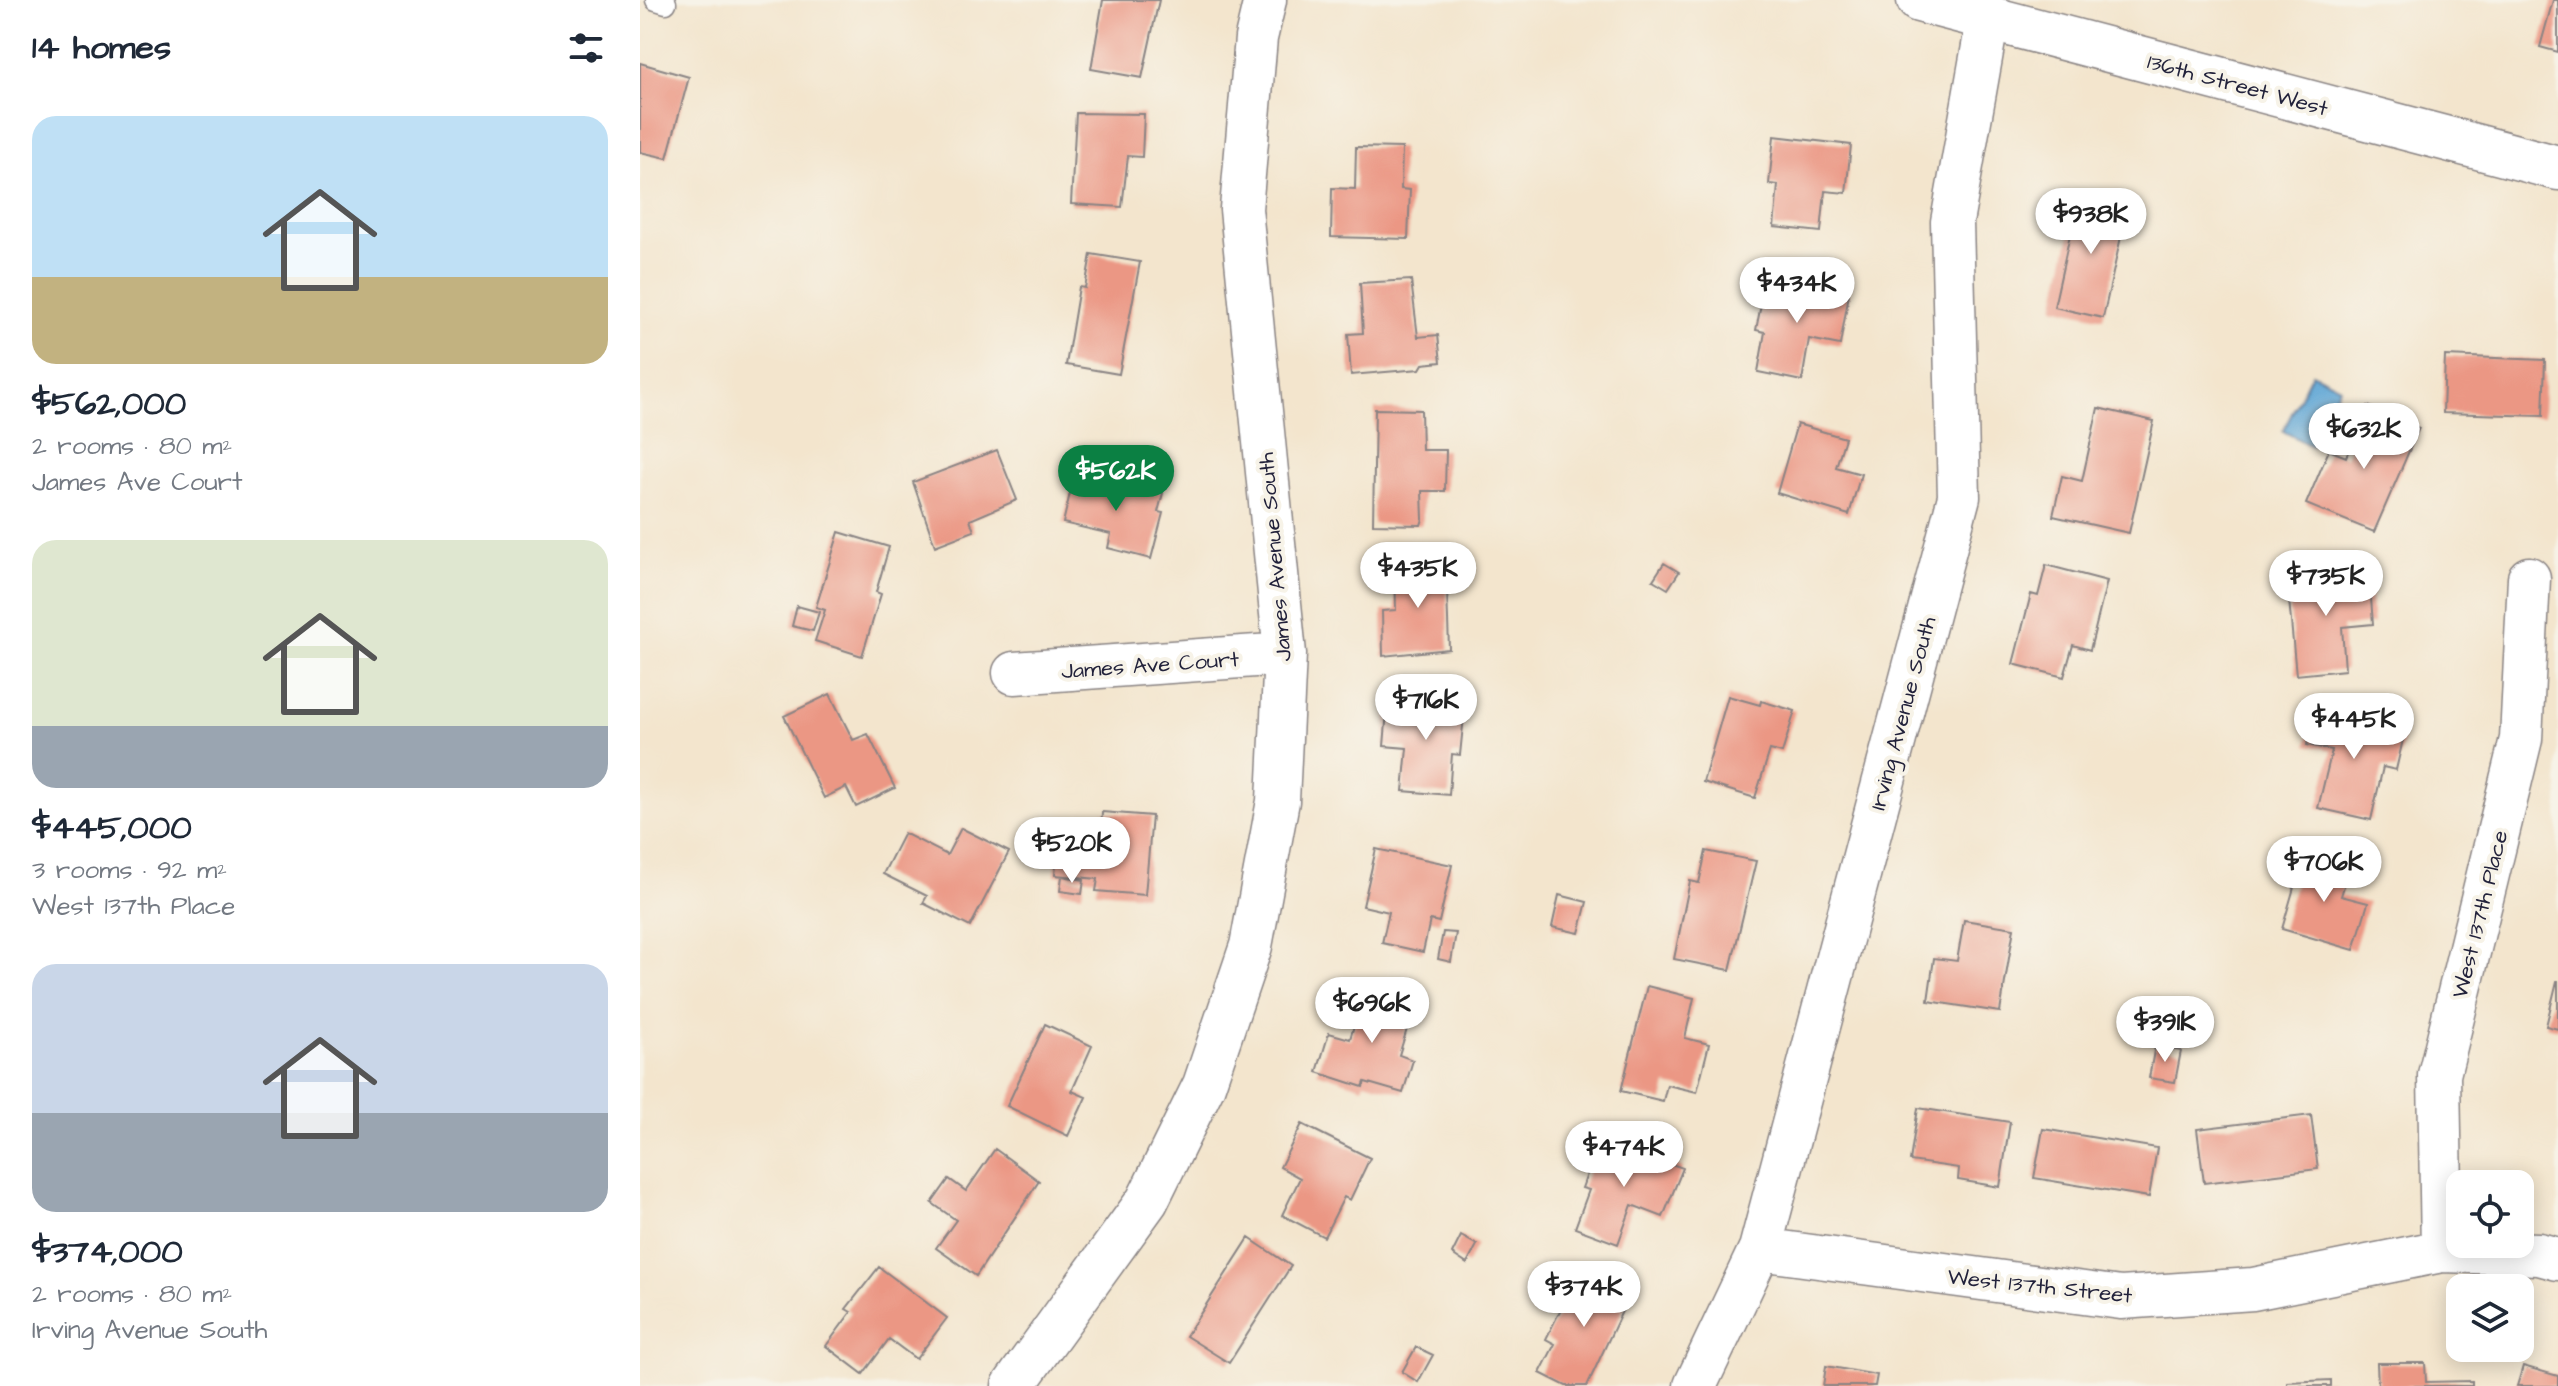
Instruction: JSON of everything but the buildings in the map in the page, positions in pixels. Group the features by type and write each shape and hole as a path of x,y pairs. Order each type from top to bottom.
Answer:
{"street":[{"name":"James Avenue South","path":"1013,1386 1147,1201 1204,1085 1251,946 1276,816 1285,654 1241,209 1256,38 1265,0"},
{"name":"136th Street West","path":"1919,0 2558,168"},
{"name":"Irving Avenue South","path":"1695,1386 1760,1249 1959,497 1952,222 1988,18"},
{"name":"West 137th Place","path":"2442,1251 2439,1075 2521,739 2529,578"},
{"name":"James Ave Court","path":"1014,673 1285,654"},
{"name":"West 137th Street","path":"1760,1249 2121,1298 2253,1289 2442,1251 2539,1254 2558,1259"}],"water":[{"path":"2312,373 2340,387 2311,446 2283,431"}]}
